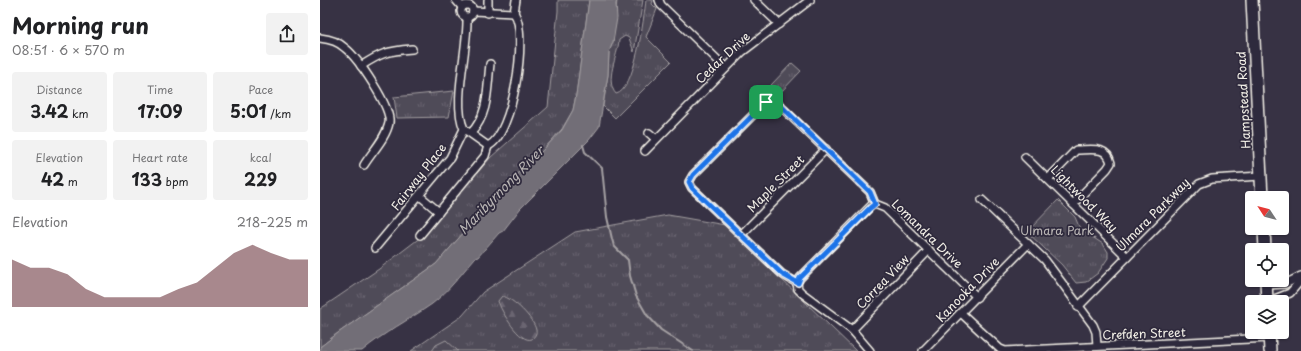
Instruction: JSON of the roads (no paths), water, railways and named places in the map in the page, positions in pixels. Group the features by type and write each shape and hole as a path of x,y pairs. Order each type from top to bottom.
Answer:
{"main road":[{"name":"Hampstead Road","path":"1252,0 1262,191"},
{"path":"1269,339 1270,351"}],"street":[{"path":"456,0 462,7 461,15 466,18"},
{"path":"488,0 488,13"},
{"path":"488,146 494,144 499,137 512,106 520,39 518,22 514,13 516,0"},
{"path":"659,0 661,5 726,68"},
{"path":"754,0 779,24"},
{"name":"Cedar Drive","path":"645,151 742,52 810,0"},
{"path":"462,7 470,6 473,11 488,13 514,13"},
{"path":"466,18 472,16 473,11"},
{"path":"466,18 467,32 459,111 464,129 488,146"},
{"path":"320,38 336,42 344,47 361,66 390,116 385,135 364,165"},
{"path":"361,66 380,53 388,50 412,49"},
{"path":"471,133 481,121 485,108 490,64"},
{"path":"870,351 852,330 802,293 798,289 798,283 782,274 692,188 689,182 693,175 766,102 770,100 778,103 870,192 875,204"},
{"name":"Fairway Place","path":"376,248 450,158 464,129"},
{"path":"649,133 656,139"},
{"path":"420,235 485,156 488,146"},
{"name":"Maple Street","path":"741,235 826,149"},
{"path":"1048,179 1076,150 1101,150 1106,153 1111,163 1073,204"},
{"name":"Lightwood Way","path":"1025,157 1127,257"},
{"name":"Ulmara Parkway","path":"1078,307 1199,184 1212,179 1261,176"},
{"path":"420,196 439,212"},
{"path":"982,200 1045,260 1078,307 1093,325 1096,332 1097,346"},
{"name":"Lomandra Drive","path":"798,283 800,278 875,204 885,208 977,296"},
{"name":"Kanooka Drive","path":"923,351 1028,244"},
{"name":"Correa View","path":"852,330 929,250"},
{"path":"1289,282 1301,276"},
{"path":"1285,295 1290,293 1301,280"},
{"name":"Crefden Street","path":"961,313 1000,349 1005,351 1097,346 1193,346 1245,338"}],"waterway":[{"path":"583,145 585,152 602,168 607,217 612,239 614,246 628,260 630,276 636,296 647,315 661,330 693,351"}],"water label":[{"name":"Maribyrnong River","path":"501,190"}],"park label":[{"name":"Ulmara Park","path":"1057,231"}]}
